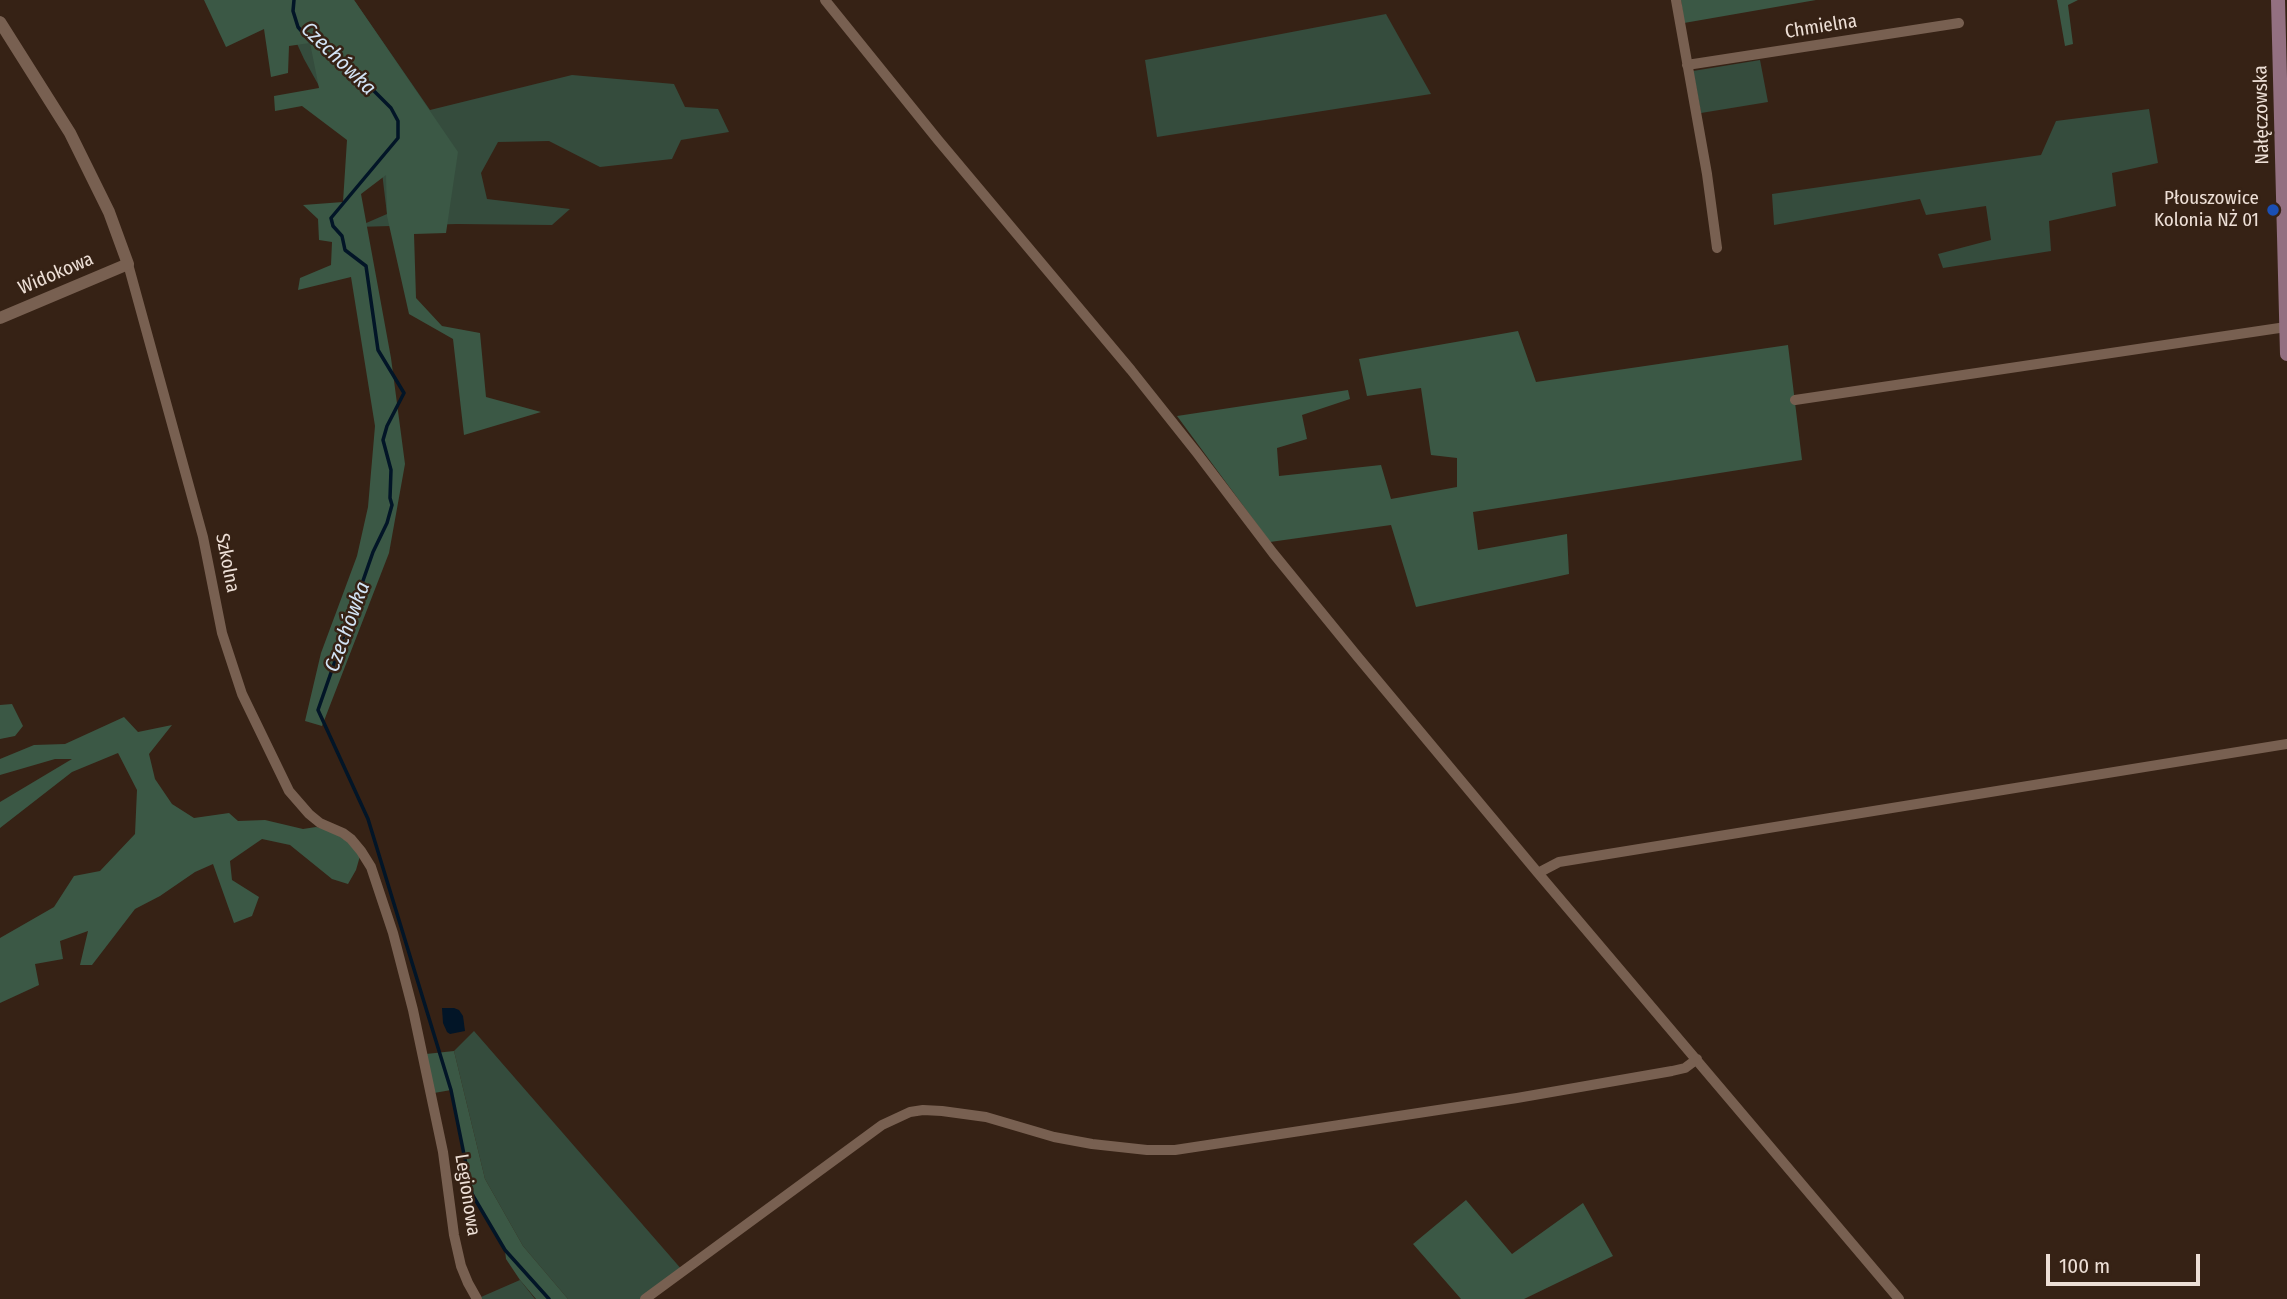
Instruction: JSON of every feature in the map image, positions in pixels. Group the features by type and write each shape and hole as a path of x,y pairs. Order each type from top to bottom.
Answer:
{"main road":[{"name":"Nałęczowska","path":"2278,0 2287,354"}],"street":[{"path":"825,0 938,140 1131,370 1273,554 1538,873 1899,1299"},
{"path":"1676,0 1707,174 1717,248"},
{"name":"Szkolna","path":"0,22 69,134 108,212 128,264 203,537 222,633 242,694 289,791 309,814 351,839 371,867 414,1010 430,1094"},
{"name":"Chmielna","path":"1688,65 1959,23"},
{"name":"Widokowa","path":"0,318 128,264"},
{"path":"1795,400 2286,327"},
{"path":"1538,873 1559,862 2287,744"},
{"path":"645,1299 882,1125 910,1112 942,1111 986,1117 1054,1137 1092,1144 1175,1150 1517,1098 1672,1071 1685,1068 1697,1059"},
{"name":"Legionowa","path":"430,1094 443,1152 461,1266 477,1299"}],"green space":[{"path":"204,0 354,0 458,152 446,233 414,234 416,298 442,326 480,333 486,397 541,412 464,435 453,339 409,314 387,216 386,175 361,194 391,358 405,464 389,553 322,726 305,721 321,653 357,556 368,507 375,426 351,277 298,290 300,278 331,265 332,242 319,240 318,219 303,205 343,202 347,140 302,106 275,111 274,96 319,88 310,43 289,46 288,73 271,77 264,29 226,47"},
{"path":"277,0 354,0 430,110 572,75 674,84 685,107 718,109 729,132 681,140 672,159 600,167 549,141 498,142 481,173 487,199 570,209 552,225 357,227 387,214 376,123 347,136 304,59"},
{"path":"1681,0 1816,0 1684,23"},
{"path":"2057,0 2078,0 2068,5 2073,44 2065,46"},
{"path":"1386,14 1431,94 1157,137 1145,60"},
{"path":"1760,60 1768,102 1701,113 1693,71"},
{"path":"2149,109 2158,163 2112,173 2116,206 2049,221 2051,251 1943,268 1938,254 1991,240 1986,206 1926,215 1920,199 1774,225 1772,194 2041,155 2056,121"},
{"path":"1518,331 1536,382 1788,345 1802,460 1473,512 1478,550 1567,534 1569,574 1416,607 1391,525 1270,542 1177,416 1348,390 1350,399 1302,415 1307,439 1277,448 1279,476 1381,465 1391,499 1457,487 1457,458 1431,455 1421,388 1367,396 1359,359"},
{"path":"12,704 23,726 15,736 0,739 0,705"},
{"path":"124,717 138,732 172,725 149,754 155,779 172,804 194,818 229,813 238,821 265,820 303,829 316,827 330,830 347,841 360,856 356,870 348,884 332,879 290,845 262,839 230,861 232,880 259,897 252,916 234,923 213,864 135,909 92,965 80,965 88,931 60,941 63,959 35,964 39,985 0,1003 0,938 54,907 74,876 100,871 135,834 137,790 118,753 72,772 0,828 0,802 72,759 55,759 0,775 0,759 34,745 65,744"},
{"path":"474,1031 683,1271 645,1299 568,1299 523,1246 485,1179 454,1051"},
{"path":"454,1051 485,1179 523,1246 568,1299 536,1299 506,1259 505,1250 472,1194 451,1090 434,1093 426,1054"},
{"path":"1466,1200 1512,1254 1583,1203 1613,1256 1524,1299 1461,1299 1413,1244"},
{"path":"520,1280 535,1299 481,1297"}],"water":[{"path":"442,1008 459,1010 463,1016 465,1031 450,1034 447,1032"}],"waterway":[{"name":"Czechówka","path":"294,0 293,11 298,27 310,41 367,84 391,108 398,121 398,138 331,218 333,226 342,236 345,250 366,266 378,350 404,393 383,440 391,470 392,505 318,710 368,819 451,1090 472,1194 505,1250 549,1299"}],"place":[{"name":"Płouszowice Kolonia NŻ 01","path":"2273,210"}]}
